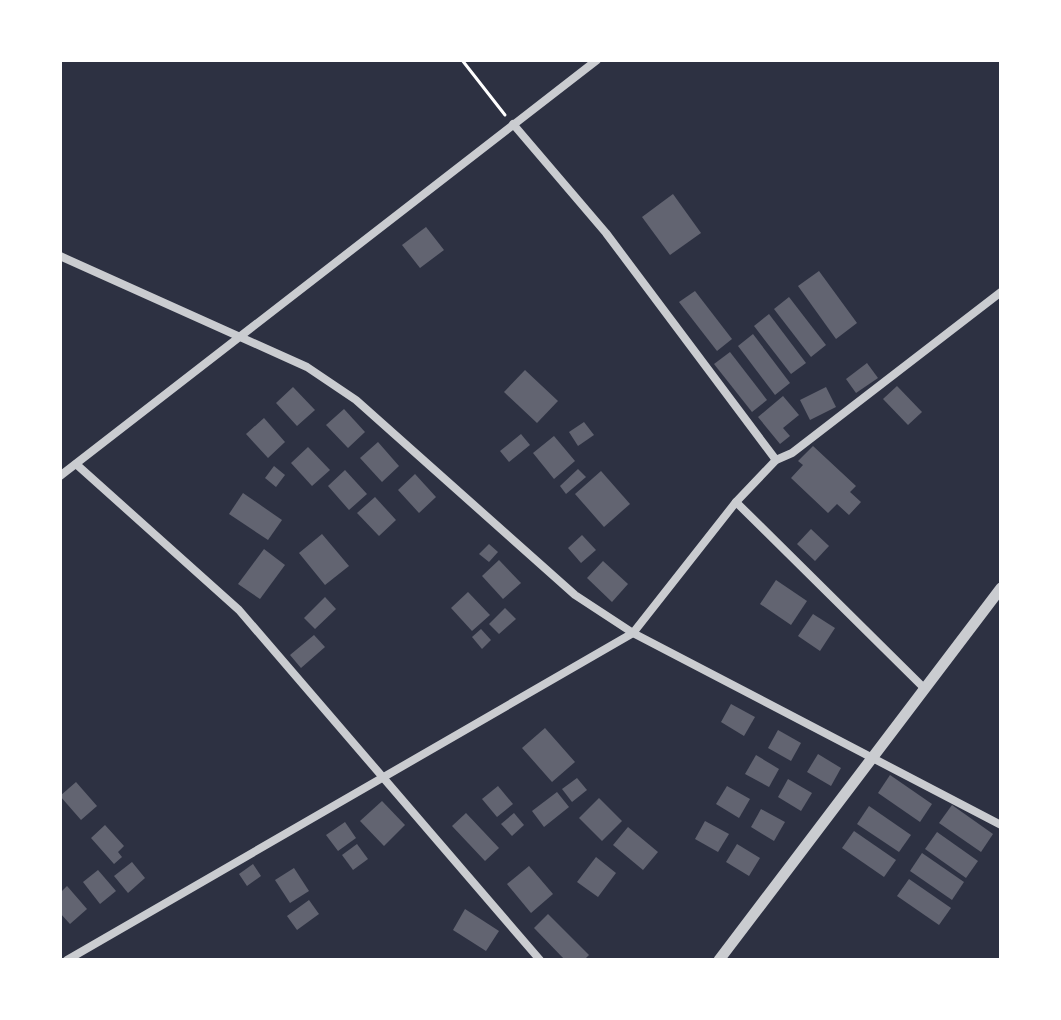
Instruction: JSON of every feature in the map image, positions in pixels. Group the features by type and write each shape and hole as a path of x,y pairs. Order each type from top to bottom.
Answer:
{"street":[{"path":"60,476 597,60"},
{"path":"513,124 614,243 776,460"},
{"path":"60,256 307,367 346,392 575,595 633,633 1001,825"},
{"path":"67,960 633,633 736,502 776,460 792,453 1001,292"},
{"path":"76,464 239,610 540,960"},
{"path":"736,502 924,688"},
{"path":"719,960 1001,588"}],"path":[{"path":"462,60 513,124"}],"building":[{"path":"673,194 701,233 670,255 642,217"},
{"path":"426,227 444,250 420,268 402,245"},
{"path":"819,271 857,323 836,339 798,286"},
{"path":"695,291 732,339 717,351 679,302"},
{"path":"789,297 826,345 811,357 774,309"},
{"path":"769,314 806,363 791,374 754,326"},
{"path":"753,334 790,383 775,395 738,346"},
{"path":"730,352 767,400 752,412 714,364"},
{"path":"867,363 878,378 856,393 846,379"},
{"path":"525,370 558,401 537,423 504,392"},
{"path":"897,386 922,412 908,425 883,399"},
{"path":"293,387 315,410 297,426 276,403"},
{"path":"826,387 836,407 810,420 800,400"},
{"path":"783,396 799,415 783,428 790,436 780,444 758,417"},
{"path":"344,409 365,432 348,448 326,425"},
{"path":"264,418 285,442 268,458 246,434"},
{"path":"584,422 594,435 578,446 569,432"},
{"path":"521,434 530,445 509,462 500,451"},
{"path":"554,436 575,461 554,479 533,453"},
{"path":"378,442 399,466 382,482 360,458"},
{"path":"813,446 856,486 850,492 861,502 849,515 837,504 828,513 791,478 803,465 798,461"},
{"path":"308,447 330,470 312,486 291,463"},
{"path":"274,466 285,475 276,487 265,478"},
{"path":"578,469 586,477 566,494 560,486"},
{"path":"345,470 367,494 349,510 328,486"},
{"path":"601,471 630,504 604,527 575,494"},
{"path":"415,474 436,497 419,513 398,490"},
{"path":"243,493 282,520 268,540 229,514"},
{"path":"375,497 396,520 379,536 357,513"},
{"path":"811,529 829,546 815,561 797,544"},
{"path":"322,534 349,566 325,585 299,553"},
{"path":"582,535 596,550 581,563 568,548"},
{"path":"489,544 498,552 489,562 479,554"},
{"path":"264,549 285,565 260,599 238,584"},
{"path":"499,560 521,583 503,599 482,576"},
{"path":"603,561 628,584 612,602 587,578"},
{"path":"776,580 807,601 791,625 760,604"},
{"path":"468,592 490,615 472,631 451,608"},
{"path":"325,597 336,609 315,629 304,618"},
{"path":"505,608 516,619 499,634 489,624"},
{"path":"813,614 835,628 820,651 798,636"},
{"path":"481,629 491,640 482,649 472,637"},
{"path":"314,635 325,647 301,668 290,655"},
{"path":"731,704 755,717 744,736 721,722"},
{"path":"545,728 575,762 552,782 522,748"},
{"path":"778,730 801,743 791,761 768,748"},
{"path":"818,754 841,768 831,786 807,772"},
{"path":"756,755 779,769 769,787 745,774"},
{"path":"890,775 932,804 920,822 878,793"},
{"path":"577,778 587,790 572,802 562,789"},
{"path":"788,779 812,793 801,811 778,797"},
{"path":"76,782 97,806 81,820 60,796"},
{"path":"498,786 513,804 497,817 482,799"},
{"path":"727,786 750,799 739,818 716,804"},
{"path":"557,792 569,807 544,827 532,811"},
{"path":"599,798 622,821 602,841 579,818"},
{"path":"382,801 405,825 384,846 360,821"},
{"path":"952,805 993,834 981,852 939,823"},
{"path":"869,806 911,835 899,852 857,824"},
{"path":"761,809 785,822 774,841 751,827"},
{"path":"466,813 499,848 485,861 452,826"},
{"path":"514,813 524,825 512,836 501,824"},
{"path":"705,821 729,834 718,852 695,839"},
{"path":"345,822 356,838 338,851 326,835"},
{"path":"105,825 124,846 118,852 122,857 114,864 91,838"},
{"path":"628,827 658,852 643,870 613,845"},
{"path":"854,831 896,860 884,877 842,848"},
{"path":"937,832 978,861 966,878 925,849"},
{"path":"357,844 368,859 353,870 342,855"},
{"path":"737,844 760,858 749,876 726,862"},
{"path":"922,853 964,882 952,900 910,871"},
{"path":"596,857 616,873 598,897 577,882"},
{"path":"132,862 145,878 128,893 114,876"},
{"path":"253,864 261,876 247,886 239,874"},
{"path":"529,866 553,894 531,913 507,884"},
{"path":"294,868 309,891 290,903 275,880"},
{"path":"98,870 116,891 100,904 83,882"},
{"path":"909,879 951,908 939,925 897,896"},
{"path":"67,886 87,909 70,924 60,913 60,893"},
{"path":"309,900 319,914 297,930 287,916"},
{"path":"465,909 499,931 486,951 453,930"},
{"path":"548,914 589,955 584,960 565,960 534,928"}]}
